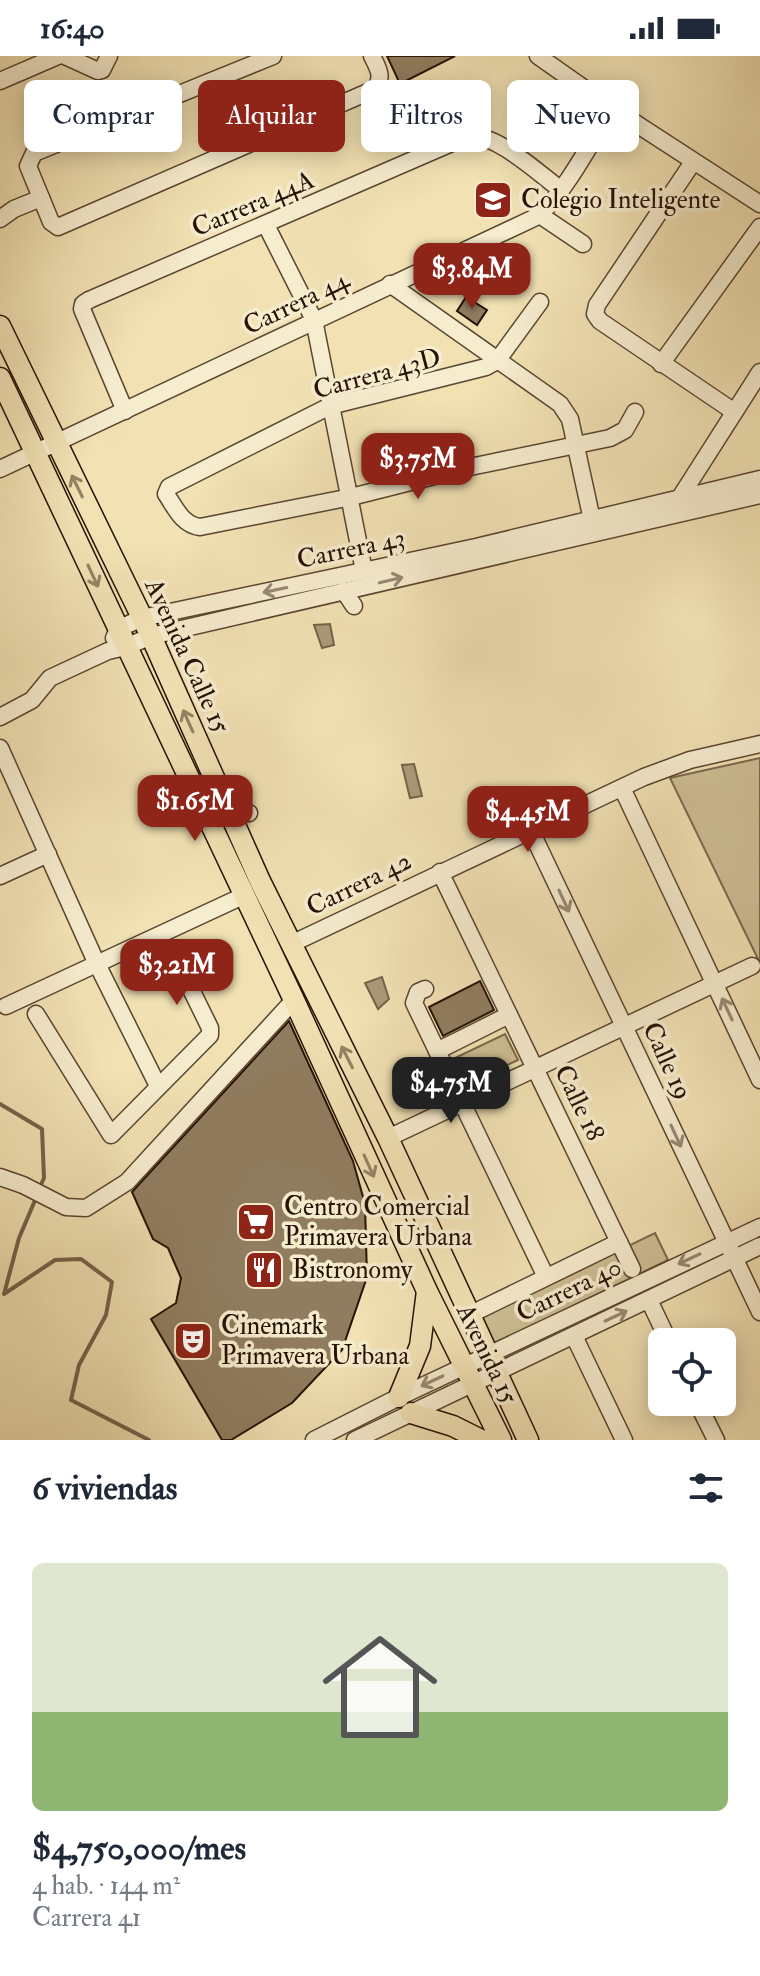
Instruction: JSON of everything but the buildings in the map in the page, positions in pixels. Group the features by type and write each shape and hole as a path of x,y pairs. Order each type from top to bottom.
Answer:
{"main road":[{"name":"Avenida Calle 15","path":"0,326 240,815 291,944 388,1138 492,1364"},
{"name":"Avenida Calle 15","path":"0,378 6,410 34,452 117,643 197,792 427,1291"},
{"name":"Avenida 15","path":"427,1291 501,1440"},
{"path":"427,1291 420,1346 405,1405 481,1440"},
{"name":"Avenida 15","path":"492,1364 528,1440"}],"street":[{"path":"0,81 58,56"},
{"path":"65,56 98,71 102,70 109,56"},
{"path":"273,56 34,153 28,166 51,222 58,227 375,89 380,83 380,74 372,56"},
{"path":"538,56 572,80"},
{"path":"639,126 758,205"},
{"name":"Carrera 44A","path":"125,411 82,309 89,300 468,136 481,136 496,142 560,189"},
{"name":"Carrera 44","path":"0,469 540,215 584,152"},
{"path":"693,162 597,305 595,314 600,321 661,364 737,405 760,396"},
{"path":"5,213 41,198"},
{"path":"540,215 583,244"},
{"path":"266,225 314,320 364,571"},
{"path":"661,364 760,227"},
{"path":"390,284 560,404 570,419 592,520"},
{"path":"497,361 540,302"},
{"name":"Carrera 43D","path":"351,497 200,527 189,526 166,494 169,487 330,406 475,372 497,361"},
{"path":"679,499 760,372"},
{"path":"351,497 620,433 635,412"},
{"name":"Carrera 43","path":"146,627 344,591 508,547 592,520 679,499 710,506 760,479"},
{"name":"Carrera 43","path":"0,717 32,700 50,678 146,627 364,571 508,547 760,495"},
{"path":"508,547 512,571"},
{"path":"344,591 354,606"},
{"name":"Carrera 42","path":"291,944 622,788 690,760 760,744"},
{"path":"0,748 96,962 158,1086"},
{"path":"622,788 760,1080"},
{"name":"Calle 19","path":"531,831 760,1312"},
{"path":"0,876 48,854"},
{"name":"Calle 18","path":"440,872 632,1269"},
{"path":"6,1006 243,896"},
{"path":"388,1138 752,966"},
{"path":"36,1014 110,1135 207,1040 210,1028 181,969"},
{"path":"425,989 418,992 414,1003 546,1277"},
{"path":"0,1177 66,1207 86,1208 127,1182 294,1000"},
{"path":"437,1051 509,1015"},
{"name":"Carrera 40","path":"314,1440 405,1405 492,1364 760,1227"},
{"path":"469,1315 619,1242"},
{"name":"Carrera 40","path":"492,1364 574,1336 760,1246"},
{"path":"649,1300 662,1328"},
{"path":"574,1336 624,1440"},
{"name":"Carrera 40","path":"355,1440 405,1405"},
{"path":"704,1416 716,1440"}],"shaded area":[{"path":"330,624 334,645 322,648 314,625"},
{"path":"760,758 760,963 670,778"},
{"path":"414,764 422,796 410,798 402,765"},
{"path":"382,977 389,999 378,1009 365,983"},
{"path":"505,1034 518,1060 467,1084 455,1058"},
{"path":"655,1233 668,1260 492,1345 479,1318"}],"waterway":[{"path":"0,1104 42,1129 44,1178 39,1189"},
{"path":"36,1198 19,1238 4,1294 55,1260 81,1259 112,1282 106,1315 79,1365 71,1400 149,1440"}],"place":[{"name":"Colegio Inteligente","path":"493,200"},
{"name":"Centro Comercial Primavera Urbana","path":"256,1222"},
{"name":"Bistronomy","path":"264,1270"},
{"name":"Cinemark Primavera Urbana","path":"193,1341"}]}
